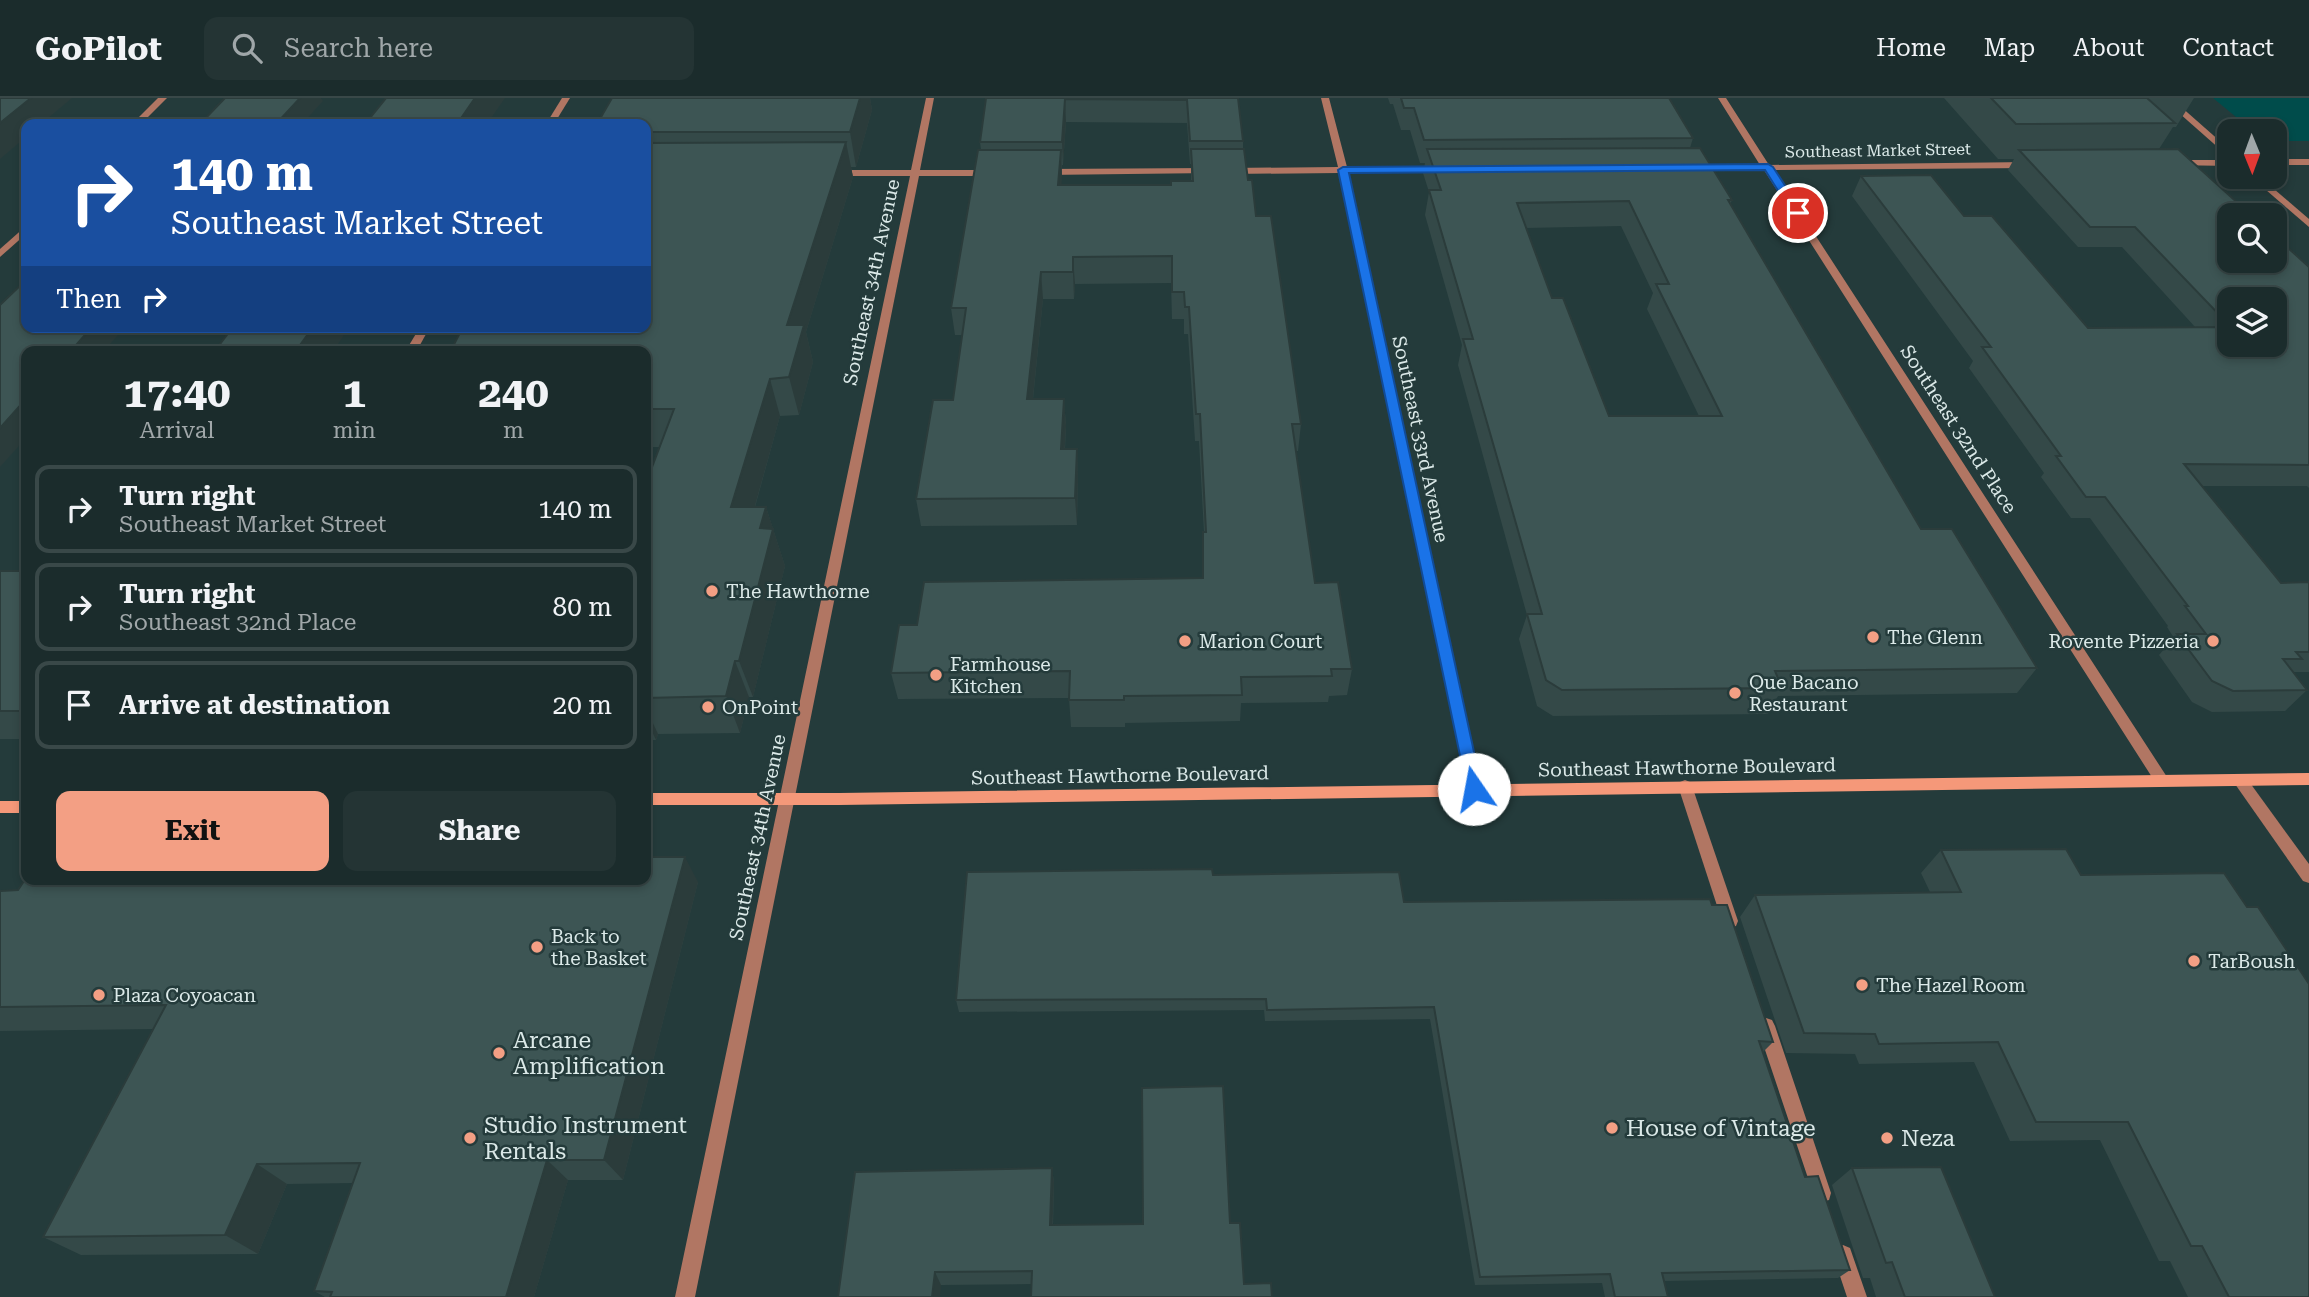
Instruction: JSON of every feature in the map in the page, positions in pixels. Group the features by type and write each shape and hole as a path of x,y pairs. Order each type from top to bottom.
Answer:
{"main road":[{"name":"Southeast Hawthorne Boulevard","path":"651,799 2309,779"},
{"path":"0,807 21,807"}],"street":[{"path":"141,119 163,98"},
{"path":"553,119 566,98"},
{"name":"Southeast 34th Avenue","path":"685,1297 930,98"},
{"name":"Southeast 33rd Avenue","path":"1325,98 1343,170 1474,789"},
{"name":"Southeast 32nd Place","path":"1722,98 2162,781"},
{"path":"2166,98 2217,143"},
{"path":"2287,162 2309,162"},
{"path":"2169,163 2217,163"},
{"name":"Southeast Market Street","path":"1686,168 2045,164"},
{"path":"1039,172 1453,169"},
{"path":"820,173 997,173"},
{"path":"2269,189 2309,224"},
{"path":"0,254 21,234"},
{"path":"2240,780 2309,876"},
{"path":"1685,786 1735,936"},
{"path":"1761,1014 1826,1207"},
{"path":"1835,1233 1857,1297"}],"shaded area":[{"path":"2213,98 2309,98 2309,141 2287,141 2287,119 2238,119"}],"building":[{"path":"0,98 31,98 0,123"},
{"path":"225,98 300,98 281,119 205,119"},
{"path":"386,98 475,98 460,119 369,119"},
{"path":"612,98 860,98 850,132 651,132 651,119 600,119"},
{"path":"986,98 1238,98 1243,141 1190,141 1187,100 1065,99 1062,142 980,142"},
{"path":"1401,98 1669,98 1693,138 1424,140 1414,108 1404,108"},
{"path":"1991,98 2147,98 2175,123 2016,124"},
{"path":"846,142 787,325 804,325 789,377 770,379 731,507 766,507 760,528 773,529 739,661 735,661 726,696 651,698 651,470 674,409 651,409 651,346 453,346 460,333 651,333 651,143"},
{"path":"1700,148 1921,529 1952,529 2037,668 1775,671 1782,688 1562,690 1546,680 1527,614 1542,614 1463,339 1473,339 1429,190 1441,190 1427,149","holes":["1629,201 1669,284 1656,284 1722,416 1609,416 1563,298 1552,298 1517,203"]},
{"path":"1191,149 1244,149 1248,180 1252,180 1256,216 1271,216 1301,424 1292,424 1315,583 1338,582 1352,669 1331,669 1332,676 1241,677 1242,695 1124,696 1124,700 1069,700 1070,671 891,673 899,625 917,625 924,582 1203,578 1203,532 1206,532 1200,414 1196,414 1189,307 1185,307 1184,292 1172,292 1172,256 1073,257 1073,272 1041,272 1027,399 1064,399 1061,449 1077,449 1075,498 916,499 933,400 953,400 966,308 951,308 978,150 1061,150 1058,185 1171,185 1171,181 1193,181"},
{"path":"2178,149 2217,184 2217,189 2222,189 2238,203 2217,203 2217,273 2287,273 2287,247 2309,267 2309,465 2184,464 2281,583 2309,582 2309,652 2296,652 2302,659 2283,659 2307,690 2233,691 2212,681 2177,634 2206,634 2185,606 2188,606 2105,497 2086,497 2056,456 2061,456 1982,347 1991,347 1861,176 1931,175 1964,216 1992,216 2088,328 2217,327 2217,357 2287,357 2287,287 2217,287 2217,312 2135,227 2090,227 2019,150"},
{"path":"21,285 21,333 87,333 75,346 21,346 21,405 0,428 0,305"},
{"path":"228,333 309,333 299,346 219,346"},
{"path":"0,571 21,571 21,711 0,711"},
{"path":"2066,849 2081,875 2224,873 2247,907 2258,907 2309,984 2309,1297 2229,1297 2202,1246 2191,1246 2128,1122 2036,1122 1998,1042 1879,1044 1875,1034 1804,1033 1755,895 1961,892 1941,850"},
{"path":"651,857 685,857 604,1160 547,1160 506,1297 330,1297 332,1292 314,1291 360,1163 257,1164 225,1235 43,1237 166,1005 0,1007 0,891 18,890 21,885 651,885"},
{"name":"House of Vintage","path":"1212,869 1213,875 1399,872 1404,902 1710,899 1712,905 1727,905 1773,1042 1759,1041 1805,1177 1818,1176 1850,1270 1662,1273 1668,1297 1615,1297 1610,1274 1480,1277 1434,1007 1267,1010 1266,999 956,1000 967,872"},
{"path":"1223,1086 1230,1223 1240,1223 1244,1284 1271,1283 1272,1297 1031,1297 1032,1271 935,1272 932,1297 838,1297 855,1172 1052,1168 1050,1225 1143,1224 1142,1088"},
{"path":"1941,1167 1995,1297 1905,1297 1892,1262 1886,1263 1852,1168"}],"place":[{"name":"The Hawthorne","path":"712,591"},
{"name":"The Glenn","path":"1873,637"},
{"name":"Marion Court","path":"1185,641"},
{"name":"Rovente Pizzeria","path":"2213,641"},
{"name":"Farmhouse Kitchen","path":"936,675"},
{"name":"Que Bacano Restaurant","path":"1735,693"},
{"name":"OnPoint","path":"708,707"},
{"name":"Back to the Basket","path":"537,947"},
{"name":"TarBoush","path":"2194,961"},
{"name":"The Hazel Room","path":"1862,985"},
{"name":"Plaza Coyoacan","path":"99,995"},
{"name":"Arcane Amplification","path":"499,1053"},
{"name":"House of Vintage","path":"1612,1128"},
{"name":"Studio Instrument Rentals","path":"470,1138"},
{"name":"Neza","path":"1887,1138"}],"route":[{"path":"1474,789 1343,170 1768,167 1798,213"}]}
